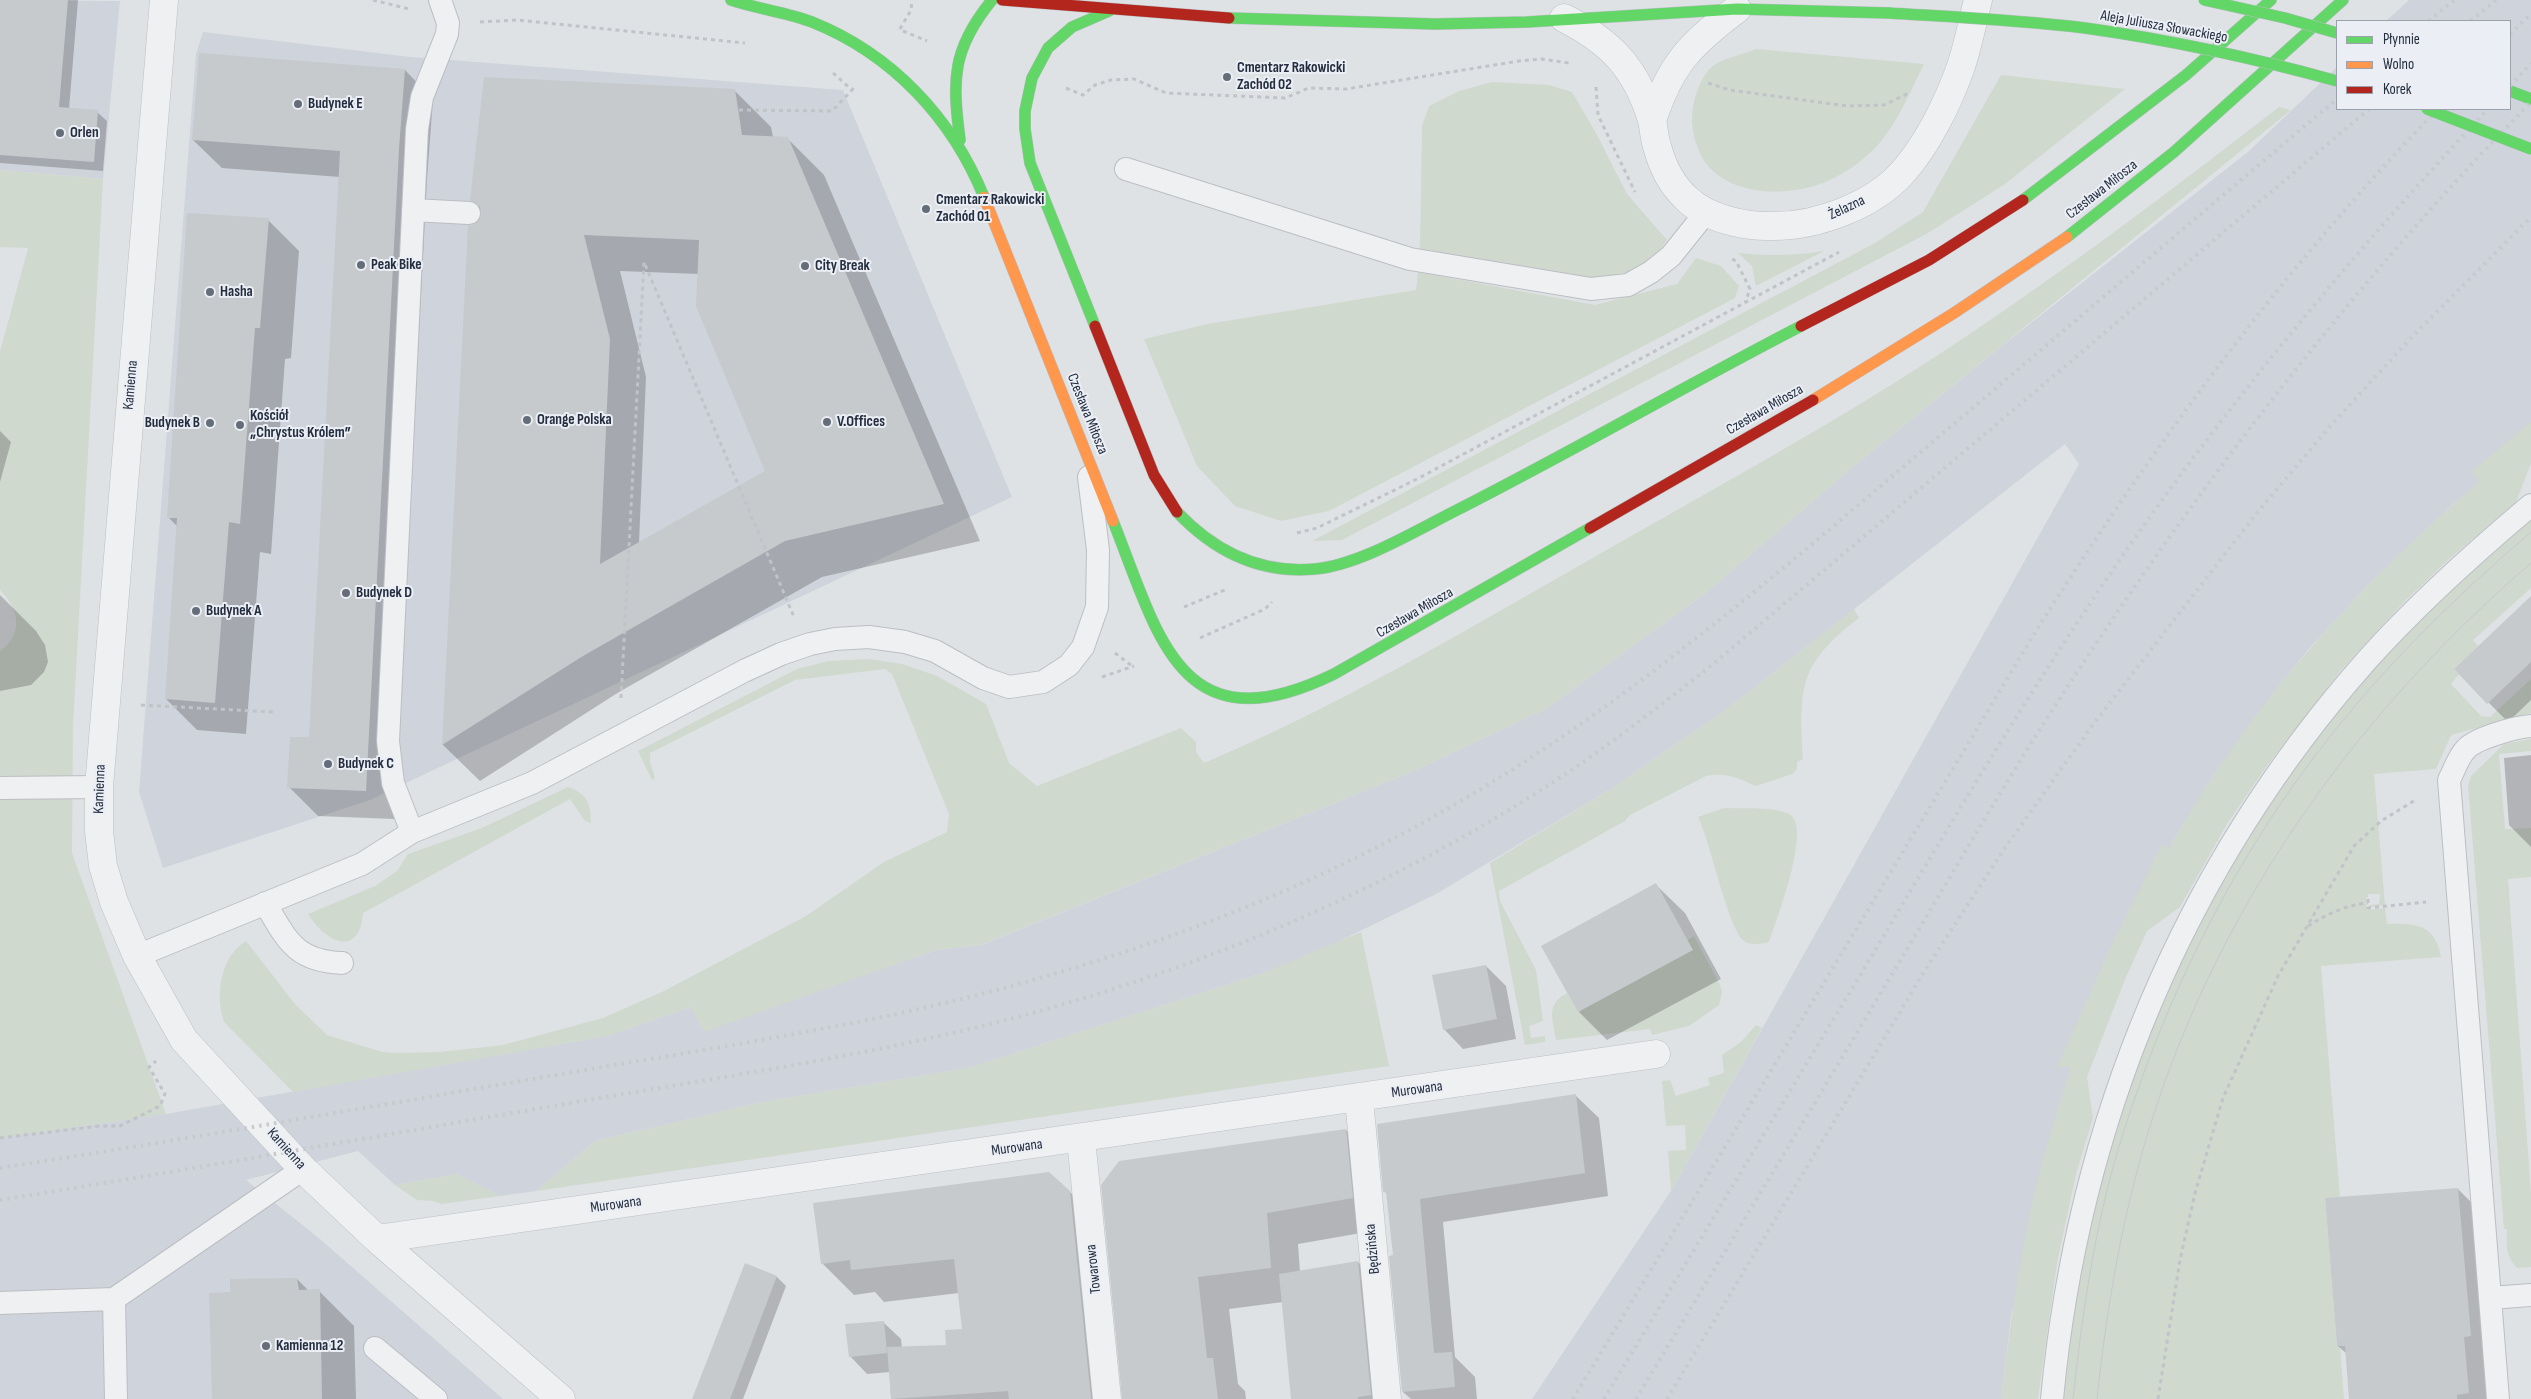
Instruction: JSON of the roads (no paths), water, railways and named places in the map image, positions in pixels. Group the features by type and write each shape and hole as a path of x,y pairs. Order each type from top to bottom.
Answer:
{"main road":[{"name":"Czesława Miłosza","path":"731,0 748,7 785,13 812,22 878,57 921,95 940,116 962,148 985,198 1086,453 1168,652 1189,676 1204,687 1223,696 1243,700 1266,700 1284,696 1306,688 1373,654 1854,376 1970,302 2071,234 2174,152 2343,0"},
{"path":"962,148 954,99 955,75 967,32 976,17 992,0"},
{"path":"1002,0 1109,11"},
{"path":"2204,0 2285,18 2336,33"},
{"path":"1109,11 1080,22 1061,35 1044,53 1031,78 1026,97 1024,136 1030,163 1154,475 1172,507 1195,531 1218,548 1263,566 1280,569 1317,569 1347,561 1420,531 1548,464 1708,374 1929,260 2008,212 2186,75 2271,0"},
{"name":"Aleja Juliusza Słowackiego","path":"1109,11 1228,19 1362,23 1498,22 1737,9 1889,13 2024,22 2110,32 2262,60 2336,81"},
{"path":"2511,91 2531,99"},
{"path":"2430,110 2531,149"}],"street":[{"name":"Kamienna","path":"164,0 99,787 98,831 103,866 114,902 137,956 184,1040 303,1169 377,1239 561,1399"},
{"name":"Żelazna","path":"1564,18 1592,32 1612,49 1630,73 1642,94 1652,121 1656,145 1671,179 1686,199 1728,220 1758,227 1788,226 1824,219 1853,208 1902,173 1928,137 1960,70 1978,0"},
{"name":"Żelazna","path":"1652,121 1662,90 1677,63 1702,35 1737,9"},
{"name":"Murowana","path":"377,1239 1359,1099 1656,1054"},
{"name":"Będzińska","path":"1359,1099 1387,1399"},
{"name":"Towarowa","path":"1081,1139 1107,1399"}],"lane":[{"path":"412,832 393,783 388,741 417,129 422,96 447,34 448,23 440,0"},
{"path":"1126,169 1410,260 1591,289 1628,285 1651,272 1671,256 1707,211"},
{"path":"413,210 469,213"},
{"path":"137,956 362,864 412,832 532,783 744,671 781,654 810,644 835,639 869,637 905,642 935,651 983,678 1009,687 1043,682 1069,665 1083,647 1097,607 1098,550 1086,453"},
{"path":"2052,1399 2075,1244 2097,1154 2126,1062 2185,926 2249,815 2278,772 2334,700 2399,626 2531,505"},
{"path":"2498,1399 2449,780 2465,749 2476,742 2520,726 2531,726"},
{"path":"0,788 99,787"},
{"path":"265,903 290,945 306,957 327,963 342,963"},
{"path":"0,1303 114,1299 303,1169"},
{"path":"2490,1298 2531,1295"},
{"path":"114,1299 116,1399"},
{"path":"375,1348 436,1399"}],"tram line":[{"path":"2073,1399 2080,1336 2090,1274 2102,1211 2118,1150 2160,1030 2214,916 2245,860 2278,807 2315,755 2355,706 2439,616 2531,532"},
{"path":"2097,1399 2115,1272 2135,1177 2144,1146 2172,1061 2207,980 2248,901 2295,826 2347,755 2404,687 2465,623 2531,563"}],"railway":[{"path":"2430,20 2454,0"},
{"path":"2472,20 2496,0"},
{"path":"2511,33 2531,14"},
{"path":"2511,85 2531,63"},
{"path":"0,1168 752,1042 941,1004 1072,969 1137,948 1264,900 1326,872 1387,842 1447,809 1568,733 1626,692 1793,560 2336,100"},
{"path":"1636,1399 1998,797 2120,608 2228,457 2344,310 2404,239 2531,102"},
{"path":"0,1200 734,1075 909,1043 967,1030 1095,995 1165,972 1301,918 1432,854 1496,818 1558,779 1636,724 1712,665 2368,110"},
{"path":"1573,1399 2039,626 2084,557 2130,489 2225,357 2328,230 2437,110"},
{"path":"1604,1399 1972,789 2110,573 2187,467 2268,361 2354,258 2487,110"},
{"path":"1667,1399 1924,972 2002,852 2092,726 2256,514 2331,425 2413,336 2531,217"}],"place":[{"name":"Cmentarz Rakowicki Zachód 02","path":"1227,77"},
{"name":"Budynek E","path":"298,104"},
{"name":"Orlen","path":"60,133"},
{"name":"Cmentarz Rakowicki Zachód 01","path":"926,209"},
{"name":"Peak Bike","path":"361,265"},
{"name":"City Break","path":"805,266"},
{"name":"Hasha","path":"210,292"},
{"name":"Orange Polska","path":"527,420"},
{"name":"V.Offices","path":"827,422"},
{"name":"Budynek B","path":"210,423"},
{"name":"Kościół „Chrystus Królem”","path":"240,425"},
{"name":"Budynek D","path":"346,593"},
{"name":"Budynek A","path":"196,611"},
{"name":"Budynek C","path":"328,764"},
{"name":"Kamienna 12","path":"266,1346"}]}
